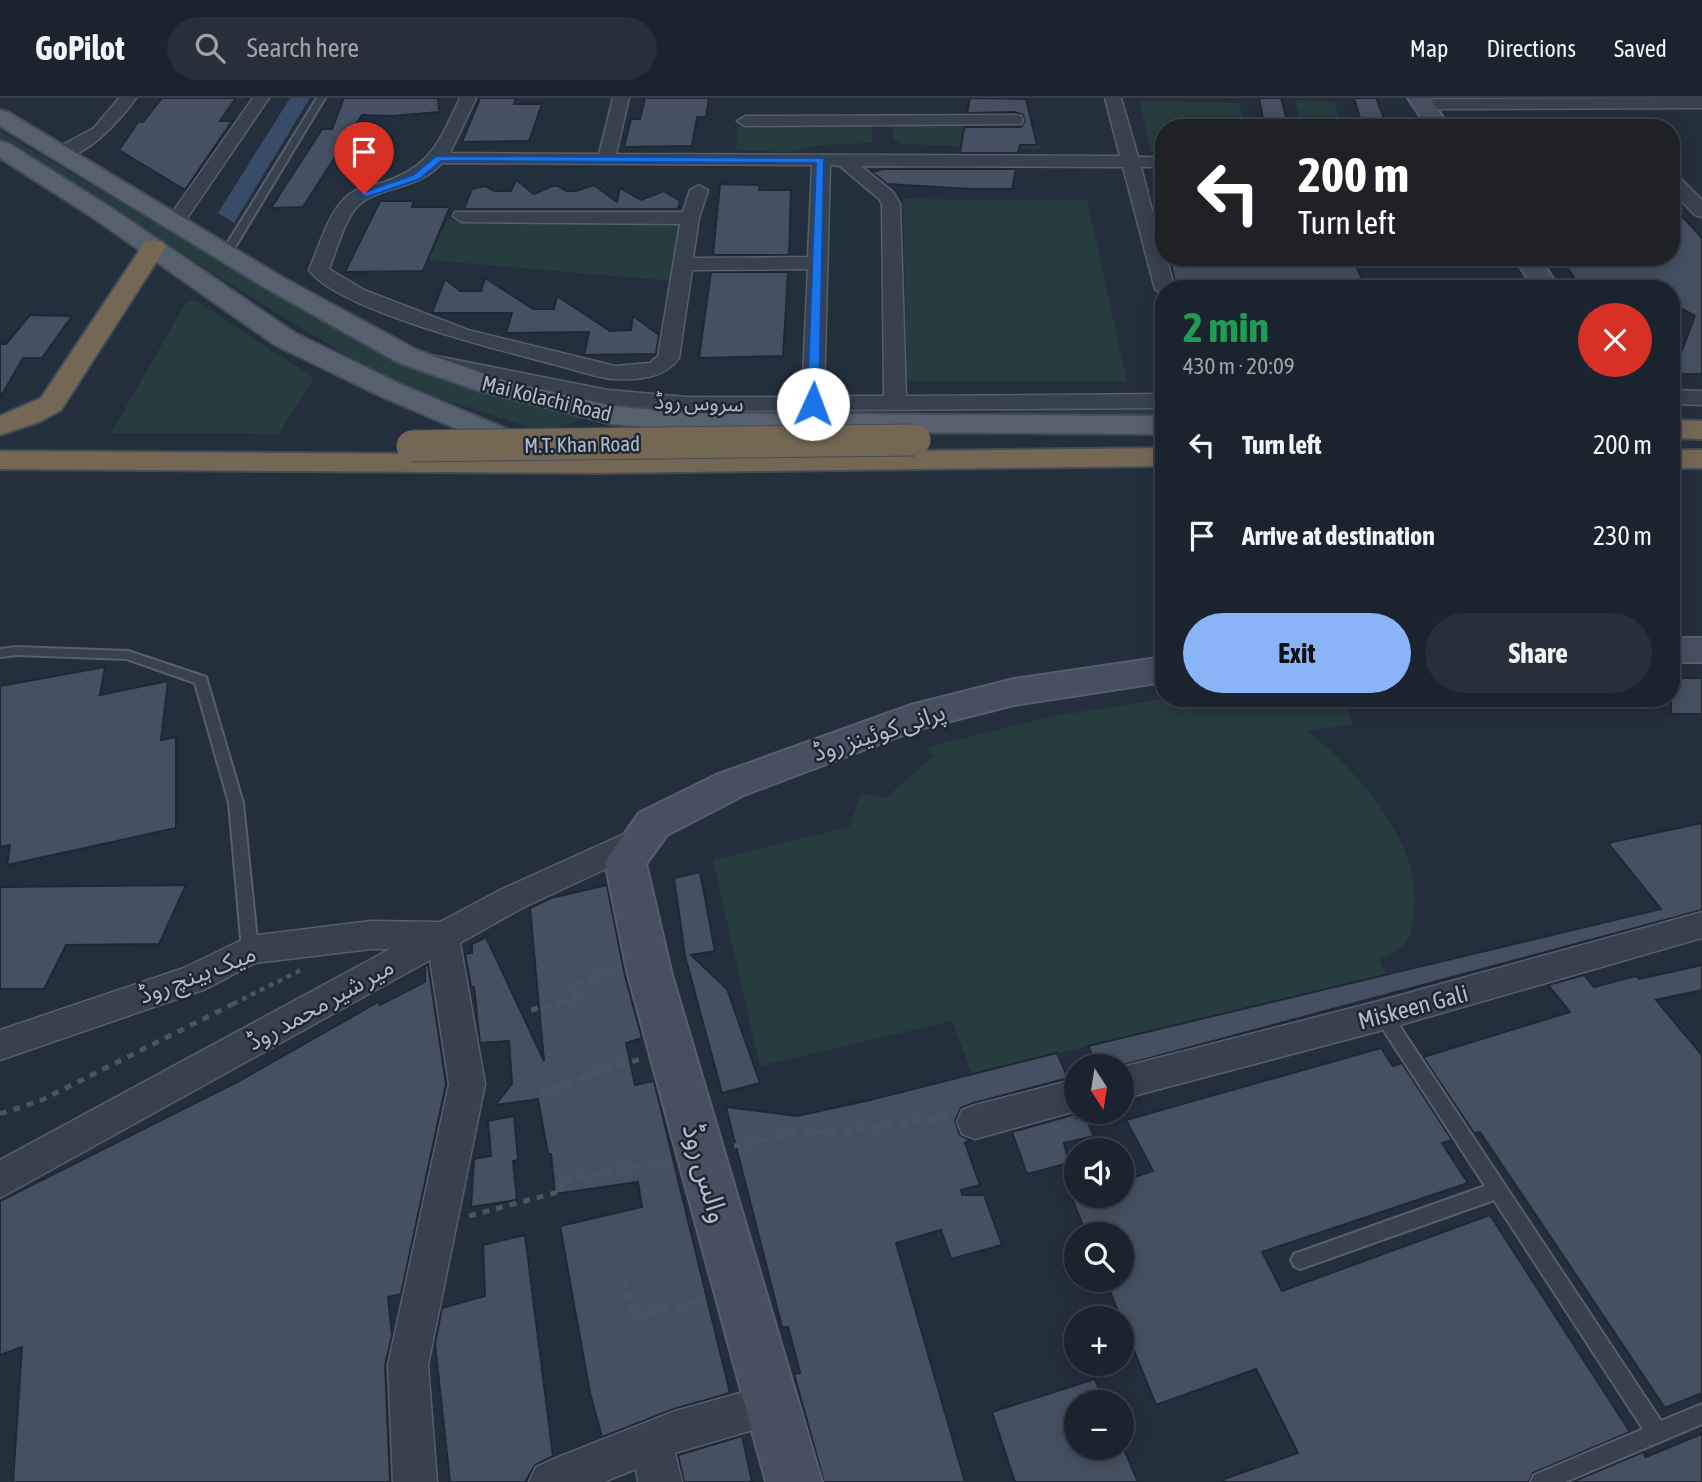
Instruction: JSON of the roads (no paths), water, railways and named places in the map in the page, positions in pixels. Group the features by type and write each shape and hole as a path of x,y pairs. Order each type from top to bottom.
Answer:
{"highway":[{"path":"0,426 29,416 51,404 154,247"},
{"path":"1680,427 1702,428"},
{"name":"M.T. Khan Road","path":"0,460 34,453 1155,436"},
{"name":"M.T. Khan Road","path":"0,446 34,453 160,460 601,464 1155,457"},
{"path":"1680,446 1702,446"},
{"path":"1680,459 1702,459"}],"main road":[{"name":"Mai Kolachi Road","path":"0,117 273,282 407,356 486,384 611,415 685,422 972,412 1155,424"},
{"name":"Mai Kolachi Road","path":"0,148 154,247 285,339 337,366 547,457 601,464"}],"street":[{"path":"61,153 100,132 128,98"},
{"path":"174,223 261,98"},
{"path":"468,98 439,158 416,177 364,194 351,202 319,270 326,278 357,294 461,334 615,373 637,373 656,369 667,358 691,218 699,190"},
{"path":"606,159 621,98"},
{"path":"886,98 888,140"},
{"path":"1113,98 1155,252"},
{"path":"1421,101 1702,103"},
{"path":"1421,101 1433,119"},
{"path":"1599,101 1615,119"},
{"path":"439,158 845,161 888,140 1015,120"},
{"path":"745,121 888,140 1155,162"},
{"path":"813,404 821,160"},
{"path":"845,161 876,185 891,204 895,404"},
{"path":"1680,187 1702,190"},
{"path":"1680,191 1702,211"},
{"path":"462,216 691,218"},
{"path":"683,264 817,263"},
{"name":"سروس روڈ","path":"407,356 608,397 686,404 895,404 972,412 1155,402"},
{"path":"1680,397 1702,398"},
{"path":"1680,650 1702,650"},
{"name":"پرانی کوئینز روڈ","path":"634,850 653,824 730,785 911,718 1014,692 1155,670"},
{"name":"میر شیر محمد روڈ","path":"0,1180 511,899 634,850"},
{"name":"والس روڈ","path":"634,850 646,960 794,1482"},
{"name":"Miskeen Gali","path":"1134,1080 1383,1016 1702,925"},
{"name":"میک ہینچ روڈ","path":"0,1045 194,979 250,950 371,935 443,936"},
{"path":"415,1482 408,1365 467,1084 443,936"},
{"path":"965,1119 1064,1098"},
{"path":"551,1482 681,1430 772,1405"},
{"path":"651,1442 660,1482"}],"lane":[{"path":"227,252 321,98"},
{"path":"0,653 16,651 128,655 201,680 236,803 250,950"},
{"path":"1383,1016 1657,1432"},
{"path":"1300,1260 1497,1189"},
{"path":"1541,1482 1702,1414"}],"water":[{"path":"290,98 310,98 234,223 218,213"}]}
